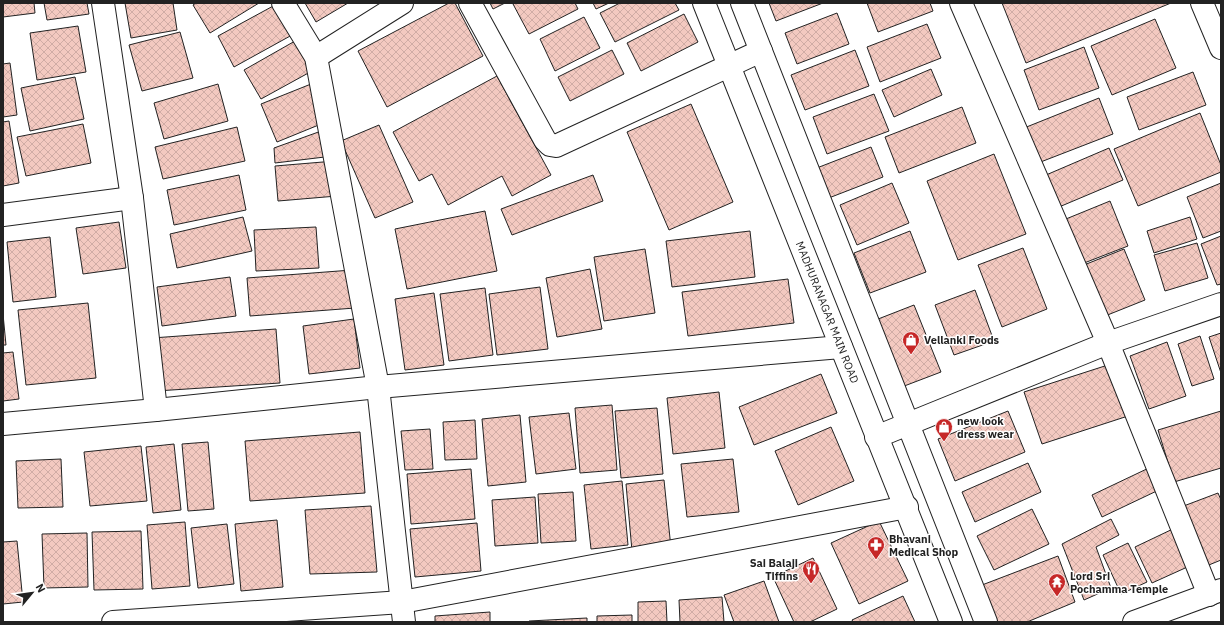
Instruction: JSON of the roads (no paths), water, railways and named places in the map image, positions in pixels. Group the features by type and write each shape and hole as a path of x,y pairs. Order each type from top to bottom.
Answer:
{"street":[{"path":"103,3 132,198 156,410"},
{"path":"283,3 316,57 378,387 403,612"},
{"path":"316,57 402,3"},
{"path":"470,3 545,140 550,145 556,146 761,51"},
{"name":"MADHURANAGAR MAIN ROAD","path":"704,3 876,437 907,507 951,622"},
{"path":"742,3 986,622"},
{"path":"961,3 1215,593 1134,622"},
{"path":"1202,3 1221,48"},
{"path":"3,215 132,198"},
{"path":"876,437 1108,344 1221,304"},
{"path":"3,424 378,387 840,347"},
{"path":"113,622 403,612 907,507"}],"place":[{"name":"Vellanki Foods","path":"911,355"},
{"name":"new look dress wear","path":"944,442"},
{"name":"Bhavani Medical Shop","path":"876,560"},
{"name":"Sai Balaji Tiffins","path":"811,584"},
{"name":"Lord Sri Pochamma Temple","path":"1057,597"}]}
